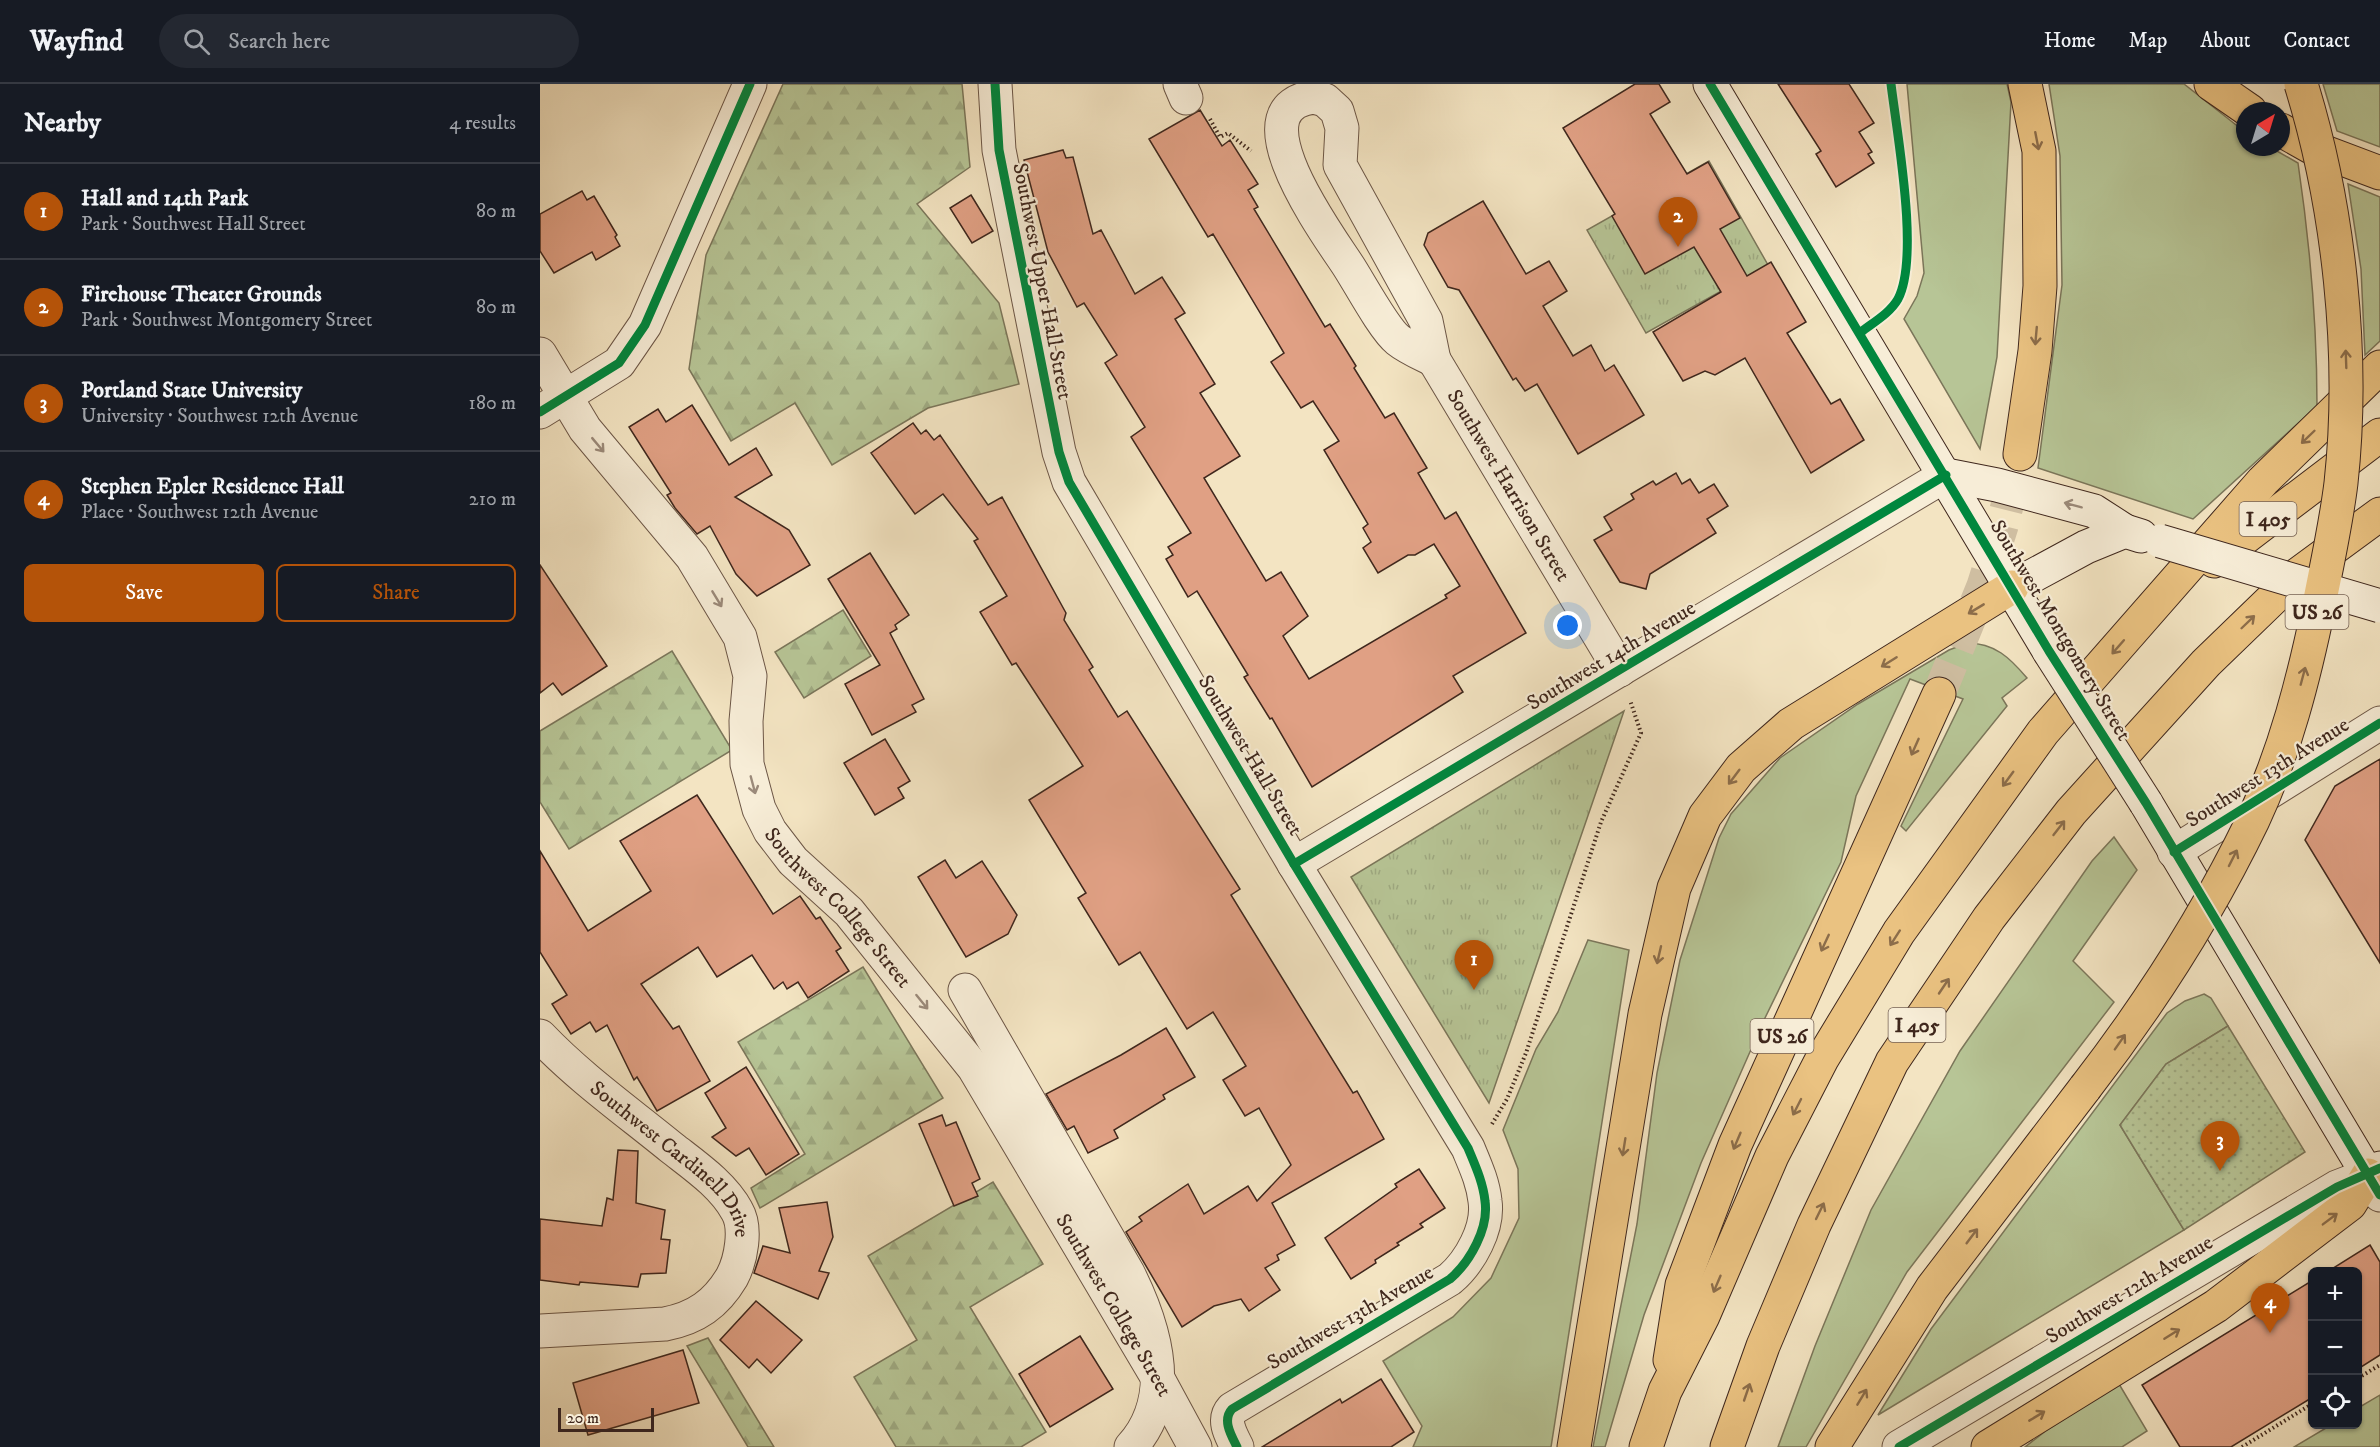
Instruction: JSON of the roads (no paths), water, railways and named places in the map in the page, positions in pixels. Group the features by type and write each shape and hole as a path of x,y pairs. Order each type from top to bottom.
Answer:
{"highway":[{"path":"2020,454 2035,351 2040,286 2038,151 2025,84"},
{"path":"2211,84 2237,102"},
{"name":"US 26","path":"1832,1447 1932,1288 2085,1088 2170,969 2253,818 2287,734 2309,652 2341,483 2346,358 2339,275 2324,179 2301,84"},
{"path":"2290,135 2311,147 2380,173"},
{"path":"2157,604 2264,481 2380,367"},
{"name":"I 405","path":"1646,1447 1665,1391 1703,1316 1772,1156 1822,1059 1866,984 1947,864 2043,732 2157,604 2380,435"},
{"name":"I 405","path":"1727,1447 1763,1346 1814,1225 1892,1062 1989,918 2071,812 2206,663 2297,575 2380,514"},
{"path":"1574,1447 1645,1014 1674,888 1705,816 1741,768 1791,724 2012,587"},
{"name":"US 26","path":"1665,1391 1682,1285 1735,1146 1939,694"},
{"path":"1988,1447 2216,1305 2350,1204 2376,1179"}],"street":[{"path":"553,404 619,363 640,335 750,84"},
{"name":"Southwest Upper Hall Street","path":"995,84 996,124 1003,171 1059,452 1069,482"},
{"name":"Southwest Montgomery Street","path":"1710,84 1946,475 2049,651 2146,803 2376,1179"},
{"name":"Southwest Harrison Street","path":"1434,360 1396,339 1295,180 1281,142 1282,124 1287,108 1298,99 1314,97 1325,100 1337,111 1342,128 1340,165 1426,321 1434,360 1620,670"},
{"name":"Southwest College Street","path":"540,354 553,404 585,429 692,557 740,637 750,676 746,721 747,764 759,810 770,831 782,850 849,912 974,1068 1156,1375 1195,1447"},
{"path":"1946,475 1998,485 2094,511 2126,531 2380,606"},
{"name":"Southwest 14th Avenue","path":"1294,864 1946,475"},
{"name":"Southwest Hall Street","path":"1069,482 1294,864 1468,1148 1480,1177 1486,1203"},
{"path":"2012,587 2086,547 2126,531"},
{"name":"Southwest 13th Avenue","path":"2174,852 2380,723"},
{"path":"965,990 1128,1273 1150,1322 1156,1352 1153,1412 1131,1447"},
{"name":"Southwest Cardinell Drive","path":"540,1036 591,1082 722,1190 739,1212 741,1252 735,1271 716,1301 701,1312 681,1321 540,1331"},
{"name":"Southwest 12th Avenue","path":"1899,1447 2337,1187 2376,1179"},
{"name":"Southwest 13th Avenue","path":"1237,1447 1227,1424 1227,1414 1238,1403 1450,1280 1460,1271 1472,1251 1483,1224 1486,1203"}],"tunnel":[{"path":"1939,694 1983,586 2002,526 2020,454"}],"place":[{"name":"Firehouse Theater Grounds","path":"1678,247"},
{"name":"Hall and 14th Park","path":"1474,990"},
{"name":"Portland State University","path":"2220,1171"},
{"name":"Stephen Epler Residence Hall","path":"2270,1333"}]}
